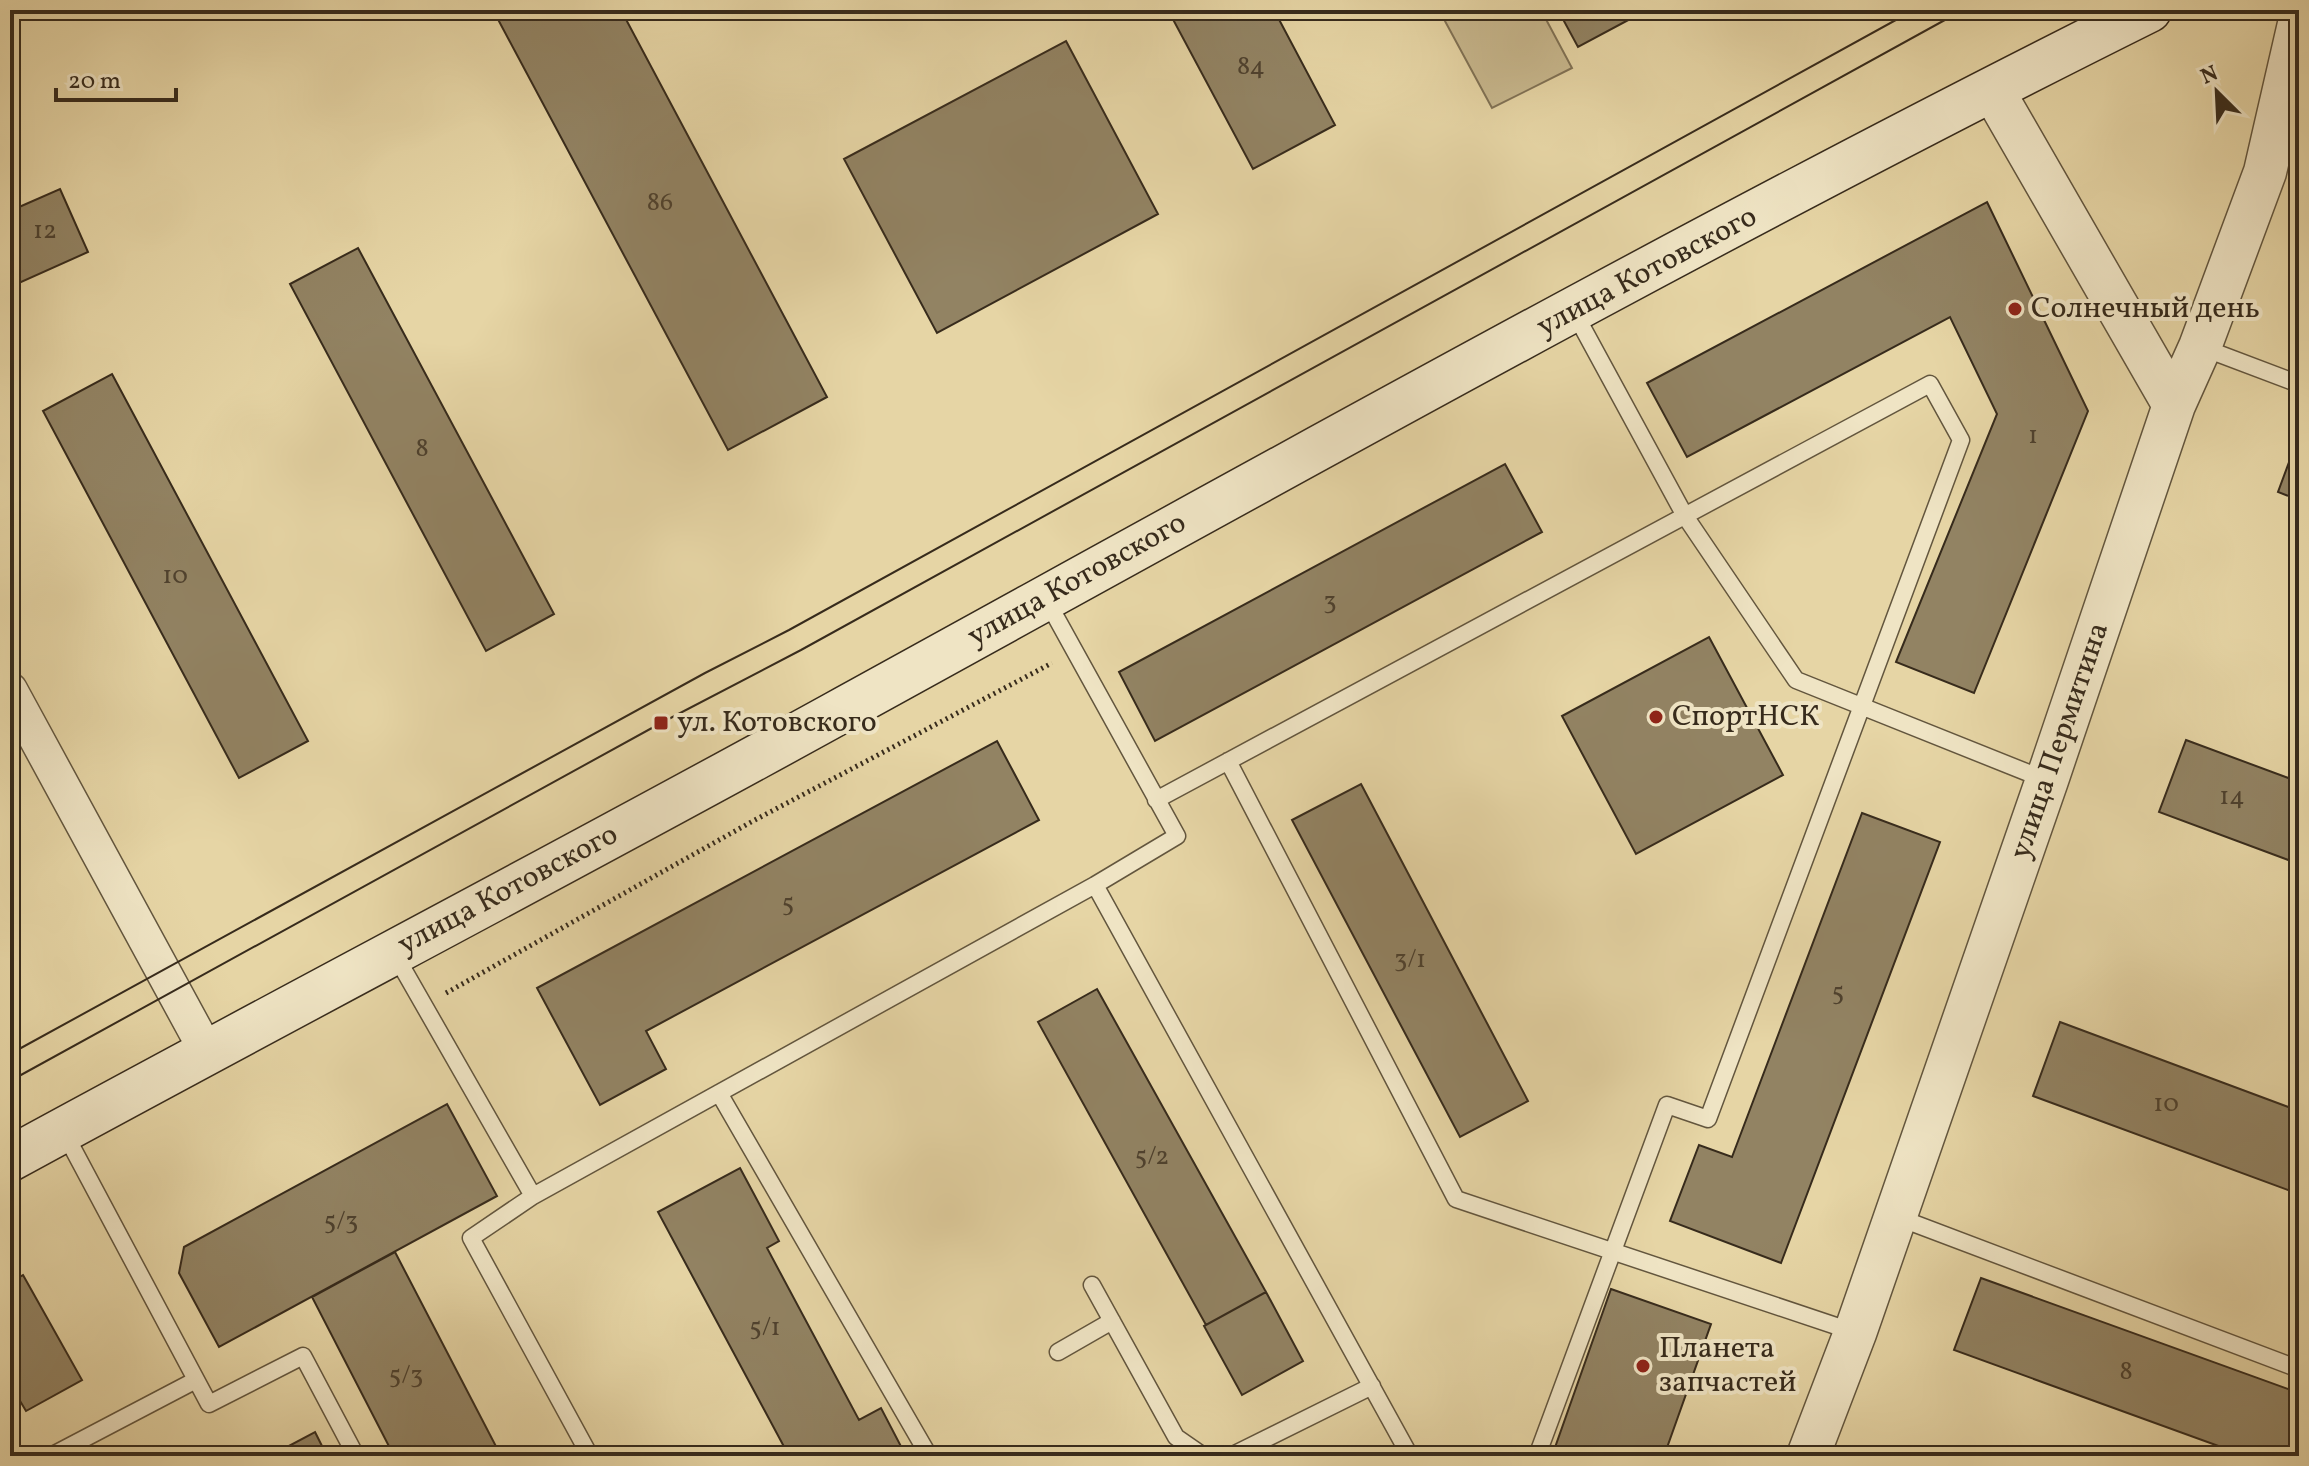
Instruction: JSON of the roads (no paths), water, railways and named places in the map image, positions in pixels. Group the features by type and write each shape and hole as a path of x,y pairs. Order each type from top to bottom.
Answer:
{"main road":[{"name":"улица Котовского","path":"10,1159 836,714 1573,310 1992,89 2149,10"}],"street":[{"name":"улица Пермитина","path":"1808,1456 1855,1333 2174,405 2200,347 2265,172 2299,24"},
{"path":"1992,89 2174,405"},
{"path":"10,690 207,1052"}],"lane":[{"path":"1573,310 1685,516 1796,680 2047,780"},
{"path":"2200,347 2299,384"},
{"path":"1156,800 1930,384 1961,440 1708,1119 1667,1105 1537,1456"},
{"path":"590,1456 471,1238 533,1196 1095,885 1177,836 1045,597"},
{"path":"1228,761 1456,1199 1855,1333"},
{"path":"1095,885 1410,1456"},
{"path":"393,951 533,1196"},
{"path":"719,1093 929,1456"},
{"path":"63,1130 209,1404 303,1356 356,1456"},
{"path":"1895,1216 2299,1369"},
{"path":"1092,1285 1176,1437 1202,1455 1233,1455 1372,1386"},
{"path":"1058,1352 1112,1321"},
{"path":"51,1456 196,1380"}],"tram line":[{"path":"10,1054 789,630 1914,10"},
{"path":"10,1081 661,723 801,650 1963,10"}],"place":[{"name":"Солнечный день","path":"2015,309"},
{"name":"СпортНСК","path":"1656,717"},
{"name":"ул. Котовского","path":"661,723"},
{"name":"Планета запчастей","path":"1643,1366"}]}
